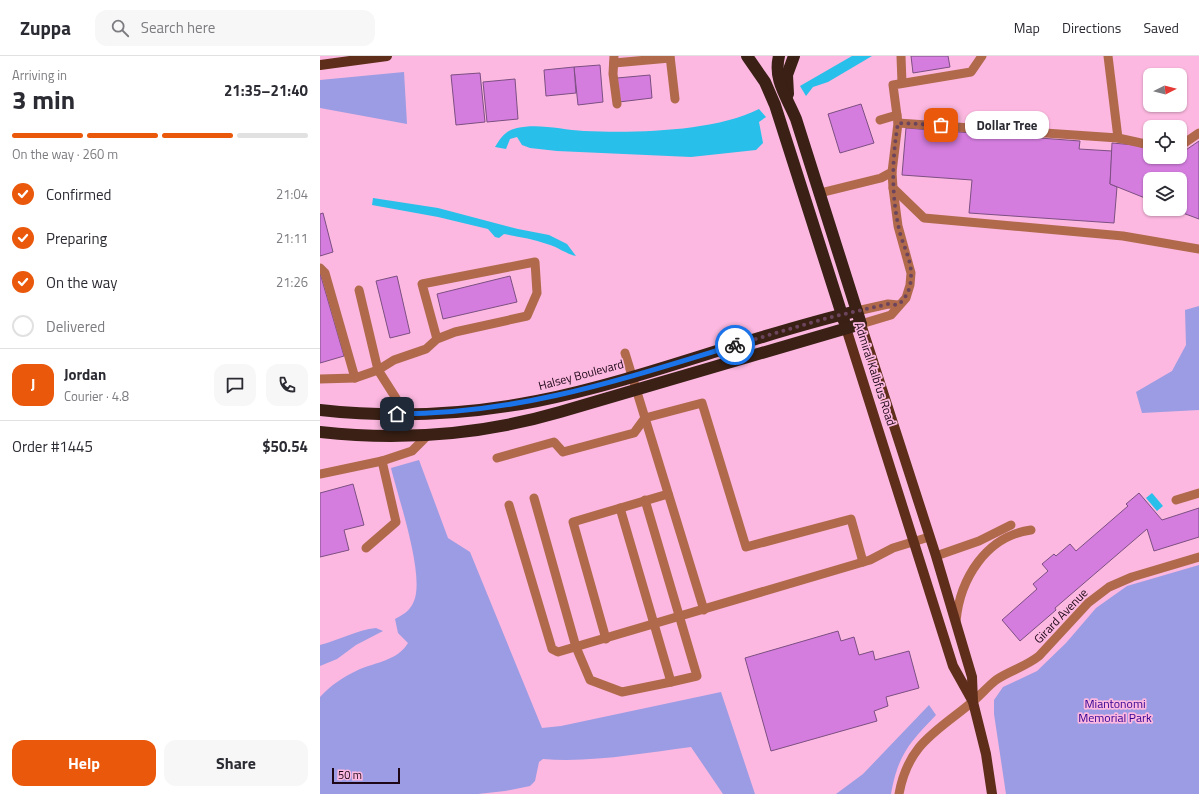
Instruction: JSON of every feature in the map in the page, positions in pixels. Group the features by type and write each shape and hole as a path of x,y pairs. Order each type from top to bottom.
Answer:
{"highway":[{"name":"Admiral Kalbfus Road","path":"747,56 765,82 775,106 846,328"},
{"name":"Admiral Kalbfus Road","path":"779,56 778,78 782,92 790,103 862,324"},
{"path":"790,103 787,76 794,56"},
{"name":"Halsey Boulevard","path":"320,410 372,414 406,414 455,412 521,404 570,393 632,376 857,311"},
{"path":"320,432 378,436 428,435 478,430 517,423 637,390 862,324"}],"main road":[{"path":"323,62 383,56"},
{"name":"Admiral Kalbfus Road","path":"862,324 936,556 972,677 973,702 984,746 992,794"},
{"name":"Admiral Kalbfus Road","path":"846,328 954,666 973,702"}],"street":[{"path":"902,56 902,83"},
{"path":"862,324 891,315 908,292 911,273 900,235 893,188 892,172 898,119 893,85 971,72 982,56"},
{"path":"1108,56 1118,138"},
{"path":"617,104 614,60 670,57 675,99"},
{"path":"880,120 898,119 1118,138 1143,143"},
{"path":"1187,141 1199,133"},
{"path":"820,193 881,178 892,172"},
{"path":"893,188 924,218 1123,236 1199,248"},
{"path":"320,379 354,378 378,370 394,360 426,349 437,339 455,332 527,316 537,293 535,262 422,284 437,339"},
{"path":"320,268 325,272 354,378"},
{"path":"359,290 378,370 406,414"},
{"path":"857,311 888,304 898,305"},
{"path":"625,353 704,610"},
{"path":"497,458 554,442 563,452 634,433 645,418 702,403 746,547 851,519 863,562"},
{"path":"320,474 382,460 412,451 428,435"},
{"path":"366,548 396,522 382,460"},
{"path":"1176,500 1199,493"},
{"path":"606,638 573,522 668,494"},
{"path":"534,498 576,647 590,680 622,692 697,676 645,500"},
{"path":"508,505 552,649 558,652 863,562 893,548 929,537"},
{"path":"620,508 671,682"},
{"path":"936,556 979,541 1011,525"},
{"path":"956,622 959,600 968,577 976,565 993,547 1008,536 1014,533 1031,530"},
{"name":"Girard Avenue","path":"899,794 905,771 922,743 933,732 973,702 997,680 1029,664 1039,656 1088,603 1109,587 1132,577 1199,557"}],"green space":[{"path":"404,72 407,124 320,108 320,80"},
{"path":"1199,306 1199,410 1142,413 1136,392 1172,371 1186,345 1185,310"},
{"path":"419,460 448,538 470,552 542,728 561,726 721,692 755,794 723,794 691,747 599,759 543,759 539,762 535,781 530,786 505,791 478,794 320,794 320,697 342,678 398,654 408,643 398,633 395,619 409,610 414,601 416,573 409,536 391,468"},
{"name":"Miantonomi Memorial Park","path":"1199,565 1199,794 1006,794 994,714 994,700 1003,687 1037,671 1066,643 1096,608 1127,586"},
{"path":"376,628 383,631 356,645 337,659 320,666 320,645"},
{"path":"929,705 936,715 906,750 897,769 891,794 836,794 863,774"}],"shaded area":[{"path":"852,56 872,56 828,82 813,87 806,96 800,86"},
{"path":"759,109 766,117 759,122 763,143 756,150 691,157 557,151 530,148 522,145 517,137 510,139 506,149 495,147 501,137 517,128 542,126 604,132 650,131 697,127 740,117"},
{"path":"373,198 438,208 518,229 549,235 567,244 576,256 551,245 536,241 504,234 499,238 495,237 488,229 438,217 372,205"},
{"path":"1152,493 1163,506 1157,511 1146,498"}],"building":[{"path":"911,56 948,56 950,67 913,73"},
{"path":"600,65 603,102 578,105 574,67"},
{"path":"574,67 576,93 546,96 544,70"},
{"path":"480,73 485,122 456,125 451,75"},
{"path":"650,75 652,98 619,102 617,78"},
{"path":"515,79 518,119 487,122 483,82"},
{"path":"861,104 874,143 840,153 828,114"},
{"path":"906,128 1080,141 1079,149 1112,151 1110,184 1117,187 1114,223 969,213 972,180 902,175"},
{"path":"1199,141 1199,219 1187,215 1187,172 1143,172 1143,197 1110,184 1112,143 1135,145 1143,148 1143,164 1187,164 1187,149"},
{"path":"323,213 333,252 320,256 320,214"},
{"path":"320,273 344,356 320,363"},
{"path":"397,276 410,333 390,338 376,281"},
{"path":"510,276 517,302 443,319 437,294"},
{"path":"353,484 364,525 344,530 349,550 320,557 320,493"},
{"path":"1139,493 1162,520 1199,508 1199,537 1154,551 1147,529 1055,608 1056,610 1020,641 1002,620 1037,589 1033,584 1048,571 1042,564 1054,554 1056,556 1070,544 1076,551 1128,506 1126,504"},
{"path":"838,631 841,641 854,637 859,655 873,651 875,660 909,651 919,688 886,697 888,706 874,711 877,721 771,751 745,658"}],"way so far":[{"path":"735,345 827,318 888,304 898,305 906,298 910,285 911,273 898,226 892,172 893,152 898,123 941,125"}],"place":[{"name":"Dollar Tree","path":"941,125"}],"route":[{"path":"397,414 422,414 480,410 538,401 586,389 735,345"}]}
